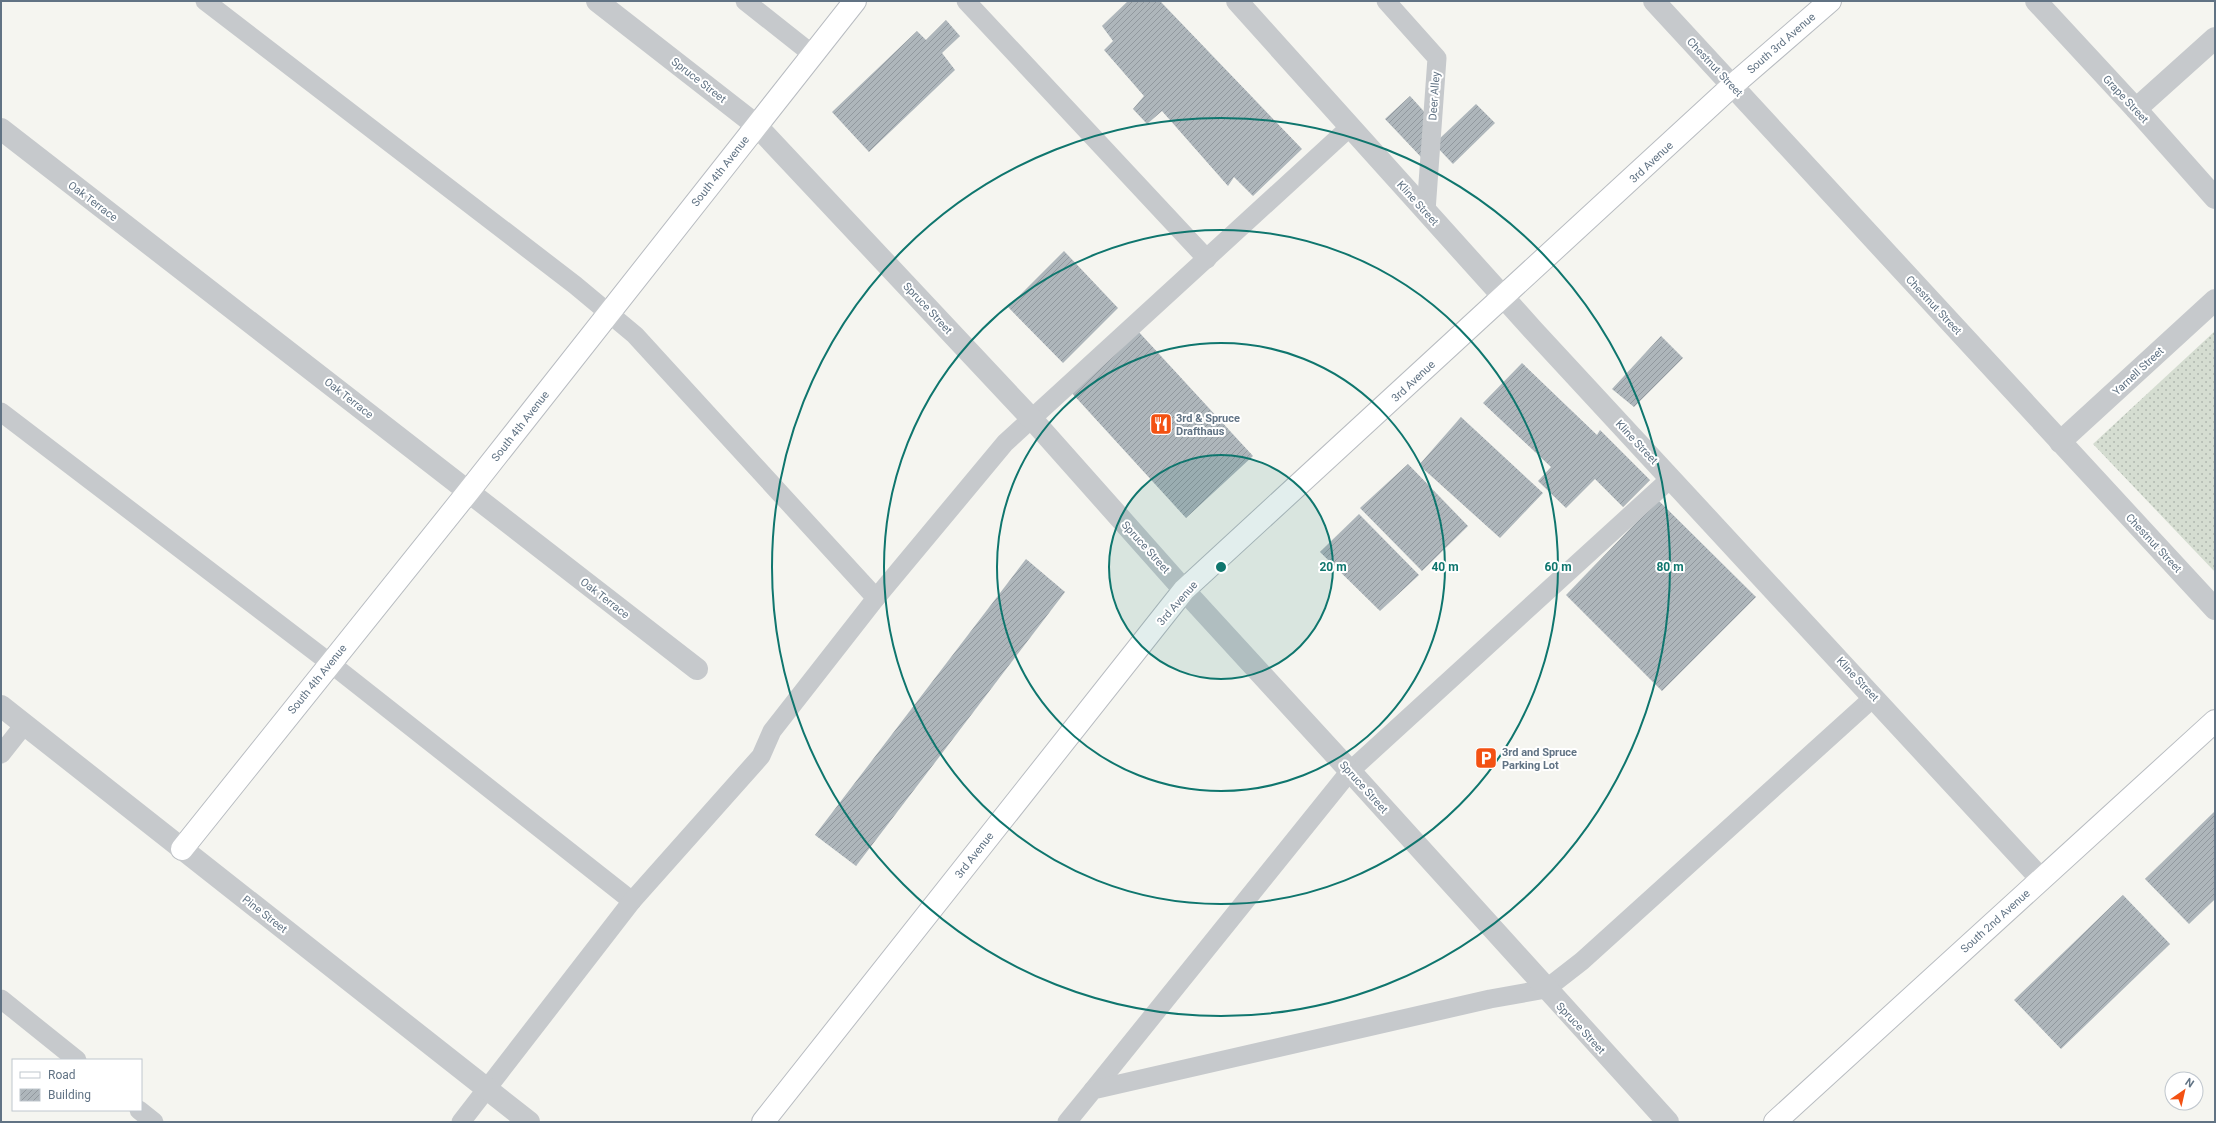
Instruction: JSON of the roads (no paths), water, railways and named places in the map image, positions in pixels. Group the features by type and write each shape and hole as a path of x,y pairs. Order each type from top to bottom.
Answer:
{"street":[{"name":"Spruce Street","path":"597,1 756,124 1032,419 1184,590 1668,1122"},
{"name":"South 4th Avenue","path":"182,849 468,492 756,124 855,1"},
{"name":"Kline Street","path":"1237,1 1670,479 1874,697 2041,879"},
{"name":"Chestnut Street","path":"1654,1 2215,609"},
{"name":"South 3rd Avenue","path":"1733,85 1830,1"},
{"name":"Grape Street","path":"2036,1 2136,109 2215,198"},
{"path":"2136,109 2215,38"},
{"name":"3rd Avenue","path":"763,1122 1184,590 1505,297 1733,85"},
{"name":"Oak Terrace","path":"1,129 278,342 468,492 697,669"},
{"name":"Yarnell Street","path":"2060,442 2215,300"},
{"name":"Pine Street","path":"1,706 529,1122"},
{"name":"South 2nd Avenue","path":"1775,1122 2215,721"}],"lane":[{"path":"205,1 608,312 635,335 876,598"},
{"path":"745,1 812,54"},
{"path":"966,1 1207,259"},
{"name":"Deer Alley","path":"1386,1 1437,58 1426,211"},
{"path":"461,1122 632,902 761,756 772,731 876,598 1005,443 1350,127"},
{"path":"1,412 330,663 632,902"},
{"path":"1067,1122 1350,771 1670,479"},
{"path":"1093,1090 1490,999 1546,989 1582,961 1874,697"},
{"path":"1,754 24,725"},
{"path":"1,999 75,1059"},
{"path":"140,1111 154,1122"}],"place":[{"name":"3rd & Spruce Drafthaus","path":"1161,424"},
{"name":"3rd and Spruce Parking Lot","path":"1486,758"}]}
